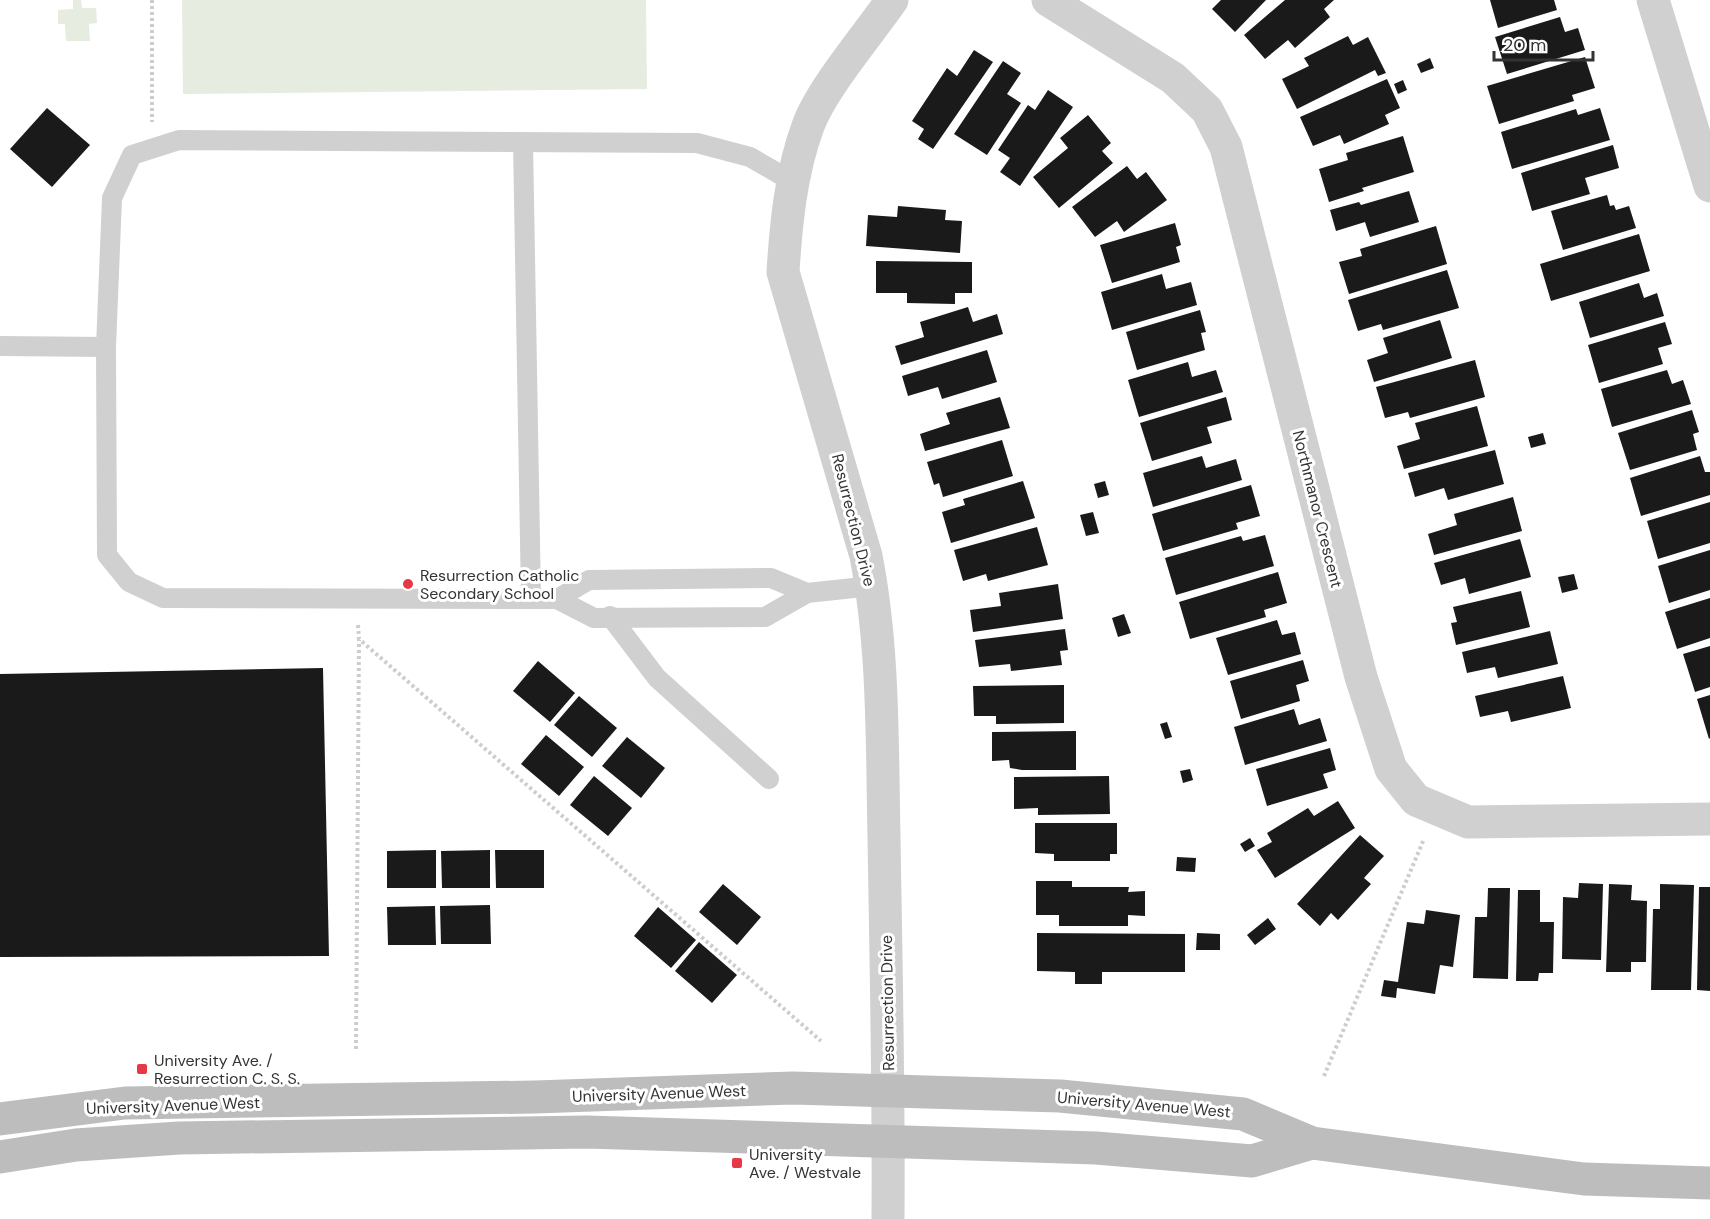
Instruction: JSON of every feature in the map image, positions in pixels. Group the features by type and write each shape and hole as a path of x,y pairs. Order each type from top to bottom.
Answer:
{"main road":[{"name":"University Avenue West","path":"0,1119 124,1103 523,1097 793,1088 889,1115 1096,1148 1252,1161 1312,1143"},
{"name":"University Avenue West","path":"0,1157 76,1146 179,1138 587,1132 889,1115 1060,1096 1243,1114 1312,1143 1584,1179 1710,1183"}],"street":[{"name":"Resurrection Drive","path":"888,1219 889,1115 880,684 872,586 866,556 783,272 785,229 793,182 808,126 818,106 892,0"},
{"name":"Northmanor Crescent","path":"1048,0 1173,78 1207,110 1226,147 1361,677 1392,769 1416,800 1468,822 1710,819"},
{"path":"1653,0 1710,186"}],"lane":[{"path":"793,182 750,157 697,143 179,140 132,155 112,198 106,347 107,555 129,582 163,598 556,599 594,618 610,616 765,617 807,593 872,586"},
{"path":"523,142 531,598"},
{"path":"0,346 106,347"},
{"path":"556,599 589,580 771,578 807,593"},
{"path":"610,616 657,678 769,780"}],"path":[{"path":"152,0 152,149"},
{"path":"356,598 359,639 356,1049"},
{"path":"359,639 821,1041"},
{"path":"1324,1076 1426,834"}],"shaded area":[{"path":"73,0 81,0 82,8 96,8 97,23 89,24 90,41 66,41 65,24 58,24 58,10 73,9"},
{"path":"182,0 646,0 647,89 183,94"}],"building":[{"path":"1221,0 1266,0 1235,32 1212,9"},
{"path":"1285,0 1334,0 1324,9 1330,17 1295,48 1288,40 1265,59 1244,35"},
{"path":"1490,0 1554,0 1557,10 1498,28"},
{"path":"1560,17 1565,32 1578,28 1585,50 1507,74 1495,37"},
{"path":"1348,36 1353,45 1368,37 1386,73 1378,76 1375,70 1297,109 1282,79 1309,66 1304,58"},
{"path":"974,50 993,62 933,149 918,139 924,129 912,121 947,68 957,76"},
{"path":"1585,57 1595,88 1572,95 1574,101 1499,124 1487,86"},
{"path":"1430,58 1434,68 1421,73 1417,64"},
{"path":"1003,61 1021,73 1007,94 1021,103 987,155 954,134"},
{"path":"1387,79 1400,108 1385,115 1389,124 1344,144 1340,135 1313,146 1300,117"},
{"path":"1403,80 1407,90 1398,94 1394,84"},
{"path":"1048,90 1073,107 1020,186 1000,172 1010,158 998,150 1028,105 1035,110"},
{"path":"47,108 90,145 52,187 10,149"},
{"path":"1600,108 1610,140 1512,169 1501,132 1576,109 1578,115"},
{"path":"1088,115 1111,143 1102,151 1113,163 1059,208 1033,177 1068,148 1060,138"},
{"path":"1403,136 1414,172 1362,188 1364,191 1329,202 1319,169 1348,160 1346,153"},
{"path":"1613,145 1619,168 1585,178 1590,194 1532,211 1521,173"},
{"path":"1127,166 1137,179 1146,172 1167,200 1124,232 1117,221 1095,237 1072,207"},
{"path":"1409,191 1419,222 1370,237 1365,222 1336,231 1330,210 1359,202 1361,205"},
{"path":"1607,195 1610,206 1614,205 1616,210 1629,206 1636,228 1563,250 1551,211"},
{"path":"898,206 946,210 945,220 962,221 960,253 866,246 868,215 897,217"},
{"path":"1175,223 1181,245 1176,247 1180,262 1112,283 1100,245"},
{"path":"1436,226 1447,264 1349,294 1339,262 1362,256 1360,249"},
{"path":"1639,234 1650,271 1551,301 1540,264"},
{"path":"876,261 972,262 972,293 955,293 955,304 907,303 907,293 876,293"},
{"path":"1447,270 1459,308 1383,330 1381,324 1358,331 1348,300"},
{"path":"1162,274 1166,289 1191,282 1197,305 1112,330 1101,292"},
{"path":"1639,283 1644,298 1657,293 1664,316 1590,338 1579,302"},
{"path":"968,307 973,322 997,314 1003,334 901,365 895,346 924,337 920,322"},
{"path":"1200,310 1206,332 1201,333 1205,350 1137,370 1126,332"},
{"path":"1440,320 1452,358 1374,382 1367,360 1388,353 1383,338"},
{"path":"1665,322 1672,344 1658,348 1663,364 1599,383 1588,345"},
{"path":"987,350 997,382 942,399 938,387 908,396 902,376"},
{"path":"1475,360 1485,397 1410,418 1408,412 1385,418 1376,387"},
{"path":"1188,362 1192,377 1216,370 1223,392 1139,417 1128,380"},
{"path":"1667,370 1672,384 1683,380 1691,404 1612,427 1601,389"},
{"path":"1000,397 1010,428 925,451 920,434 950,424 946,413"},
{"path":"1226,397 1232,420 1207,427 1212,443 1152,461 1140,423"},
{"path":"1477,406 1488,446 1404,469 1397,446 1420,439 1415,423"},
{"path":"1692,410 1699,432 1693,434 1697,450 1630,470 1618,433"},
{"path":"1543,433 1546,444 1531,448 1528,437"},
{"path":"1002,440 1013,476 943,497 939,483 934,485 927,462"},
{"path":"1495,450 1504,484 1448,500 1444,488 1415,497 1408,473"},
{"path":"1202,456 1206,468 1236,459 1242,480 1153,507 1143,473"},
{"path":"1700,456 1705,472 1710,472 1710,495 1641,516 1630,478"},
{"path":"1023,481 1035,518 951,543 942,512 965,505 963,499"},
{"path":"1105,481 1109,495 1098,498 1094,484"},
{"path":"1251,485 1260,516 1236,523 1238,529 1163,551 1152,514"},
{"path":"1513,497 1522,531 1434,555 1428,534 1457,525 1454,514"},
{"path":"1710,502 1710,543 1658,559 1647,521"},
{"path":"1093,512 1099,533 1086,536 1080,515"},
{"path":"1037,527 1048,565 988,581 986,574 963,581 954,550"},
{"path":"1265,535 1274,566 1176,595 1165,558 1241,536 1243,541"},
{"path":"1520,539 1531,577 1469,594 1465,578 1441,585 1434,563"},
{"path":"1710,550 1710,590 1669,603 1658,566"},
{"path":"1278,572 1287,603 1264,610 1266,617 1190,639 1179,602"},
{"path":"1574,574 1578,589 1562,593 1558,577"},
{"path":"1058,584 1063,619 973,632 970,610 1001,606 999,593"},
{"path":"1521,591 1530,627 1456,645 1451,623 1457,622 1453,607"},
{"path":"1710,598 1710,638 1677,649 1665,612"},
{"path":"1124,614 1131,633 1118,637 1112,618"},
{"path":"1277,620 1282,635 1295,632 1301,654 1228,675 1216,638"},
{"path":"1065,629 1068,650 1060,651 1062,665 1011,671 1010,664 979,667 975,640"},
{"path":"1550,631 1558,664 1498,678 1495,667 1467,673 1462,652"},
{"path":"1710,646 1710,687 1695,692 1683,654"},
{"path":"1303,660 1309,681 1296,685 1300,701 1241,719 1230,681"},
{"path":"538,661 575,693 550,722 513,691"},
{"path":"323,668 329,956 0,957 0,674"},
{"path":"1563,676 1571,708 1511,722 1508,711 1480,717 1475,696"},
{"path":"1064,685 1064,723 996,724 996,716 974,716 973,686"},
{"path":"1710,695 1710,738 1709,739 1697,699"},
{"path":"579,696 617,728 592,757 554,725"},
{"path":"1294,709 1299,725 1320,718 1327,741 1245,765 1234,727"},
{"path":"1167,722 1172,737 1165,739 1160,724"},
{"path":"1076,731 1076,770 1022,770 1010,768 1009,760 992,761 992,732"},
{"path":"546,735 584,767 559,796 521,764"},
{"path":"627,737 665,768 641,798 602,766"},
{"path":"1330,748 1336,770 1323,774 1328,788 1267,806 1256,769"},
{"path":"1190,769 1193,780 1183,783 1180,771"},
{"path":"594,776 632,808 608,836 570,805"},
{"path":"1109,776 1110,814 1038,815 1038,808 1014,809 1014,777"},
{"path":"1338,801 1355,828 1275,878 1257,850 1272,842 1267,833 1308,808 1314,816"},
{"path":"1035,823 1117,823 1117,854 1110,854 1110,861 1054,861 1054,854 1035,853"},
{"path":"1360,835 1384,856 1364,878 1371,884 1338,920 1331,913 1320,926 1297,904"},
{"path":"1250,838 1255,846 1245,852 1240,844"},
{"path":"436,850 436,888 387,888 387,851"},
{"path":"490,850 490,888 442,888 441,851"},
{"path":"495,850 544,850 544,888 496,888"},
{"path":"1177,857 1196,858 1195,872 1176,871"},
{"path":"1036,881 1072,881 1072,887 1129,887 1128,892 1145,891 1145,916 1128,915 1128,926 1059,926 1059,915 1036,915"},
{"path":"1579,883 1603,884 1601,960 1562,959 1563,897 1578,898"},
{"path":"723,884 761,917 737,945 699,912"},
{"path":"1609,884 1632,885 1631,900 1647,901 1646,962 1631,962 1631,972 1606,972"},
{"path":"1660,884 1694,885 1691,990 1651,990 1653,909 1660,909"},
{"path":"1699,887 1710,887 1710,991 1697,990"},
{"path":"1488,888 1510,888 1508,979 1473,978 1475,917 1487,917"},
{"path":"1518,890 1540,890 1540,922 1554,922 1553,973 1539,973 1538,981 1516,981"},
{"path":"490,905 491,944 441,944 440,906"},
{"path":"435,906 436,945 388,945 387,907"},
{"path":"658,907 696,940 671,968 634,936"},
{"path":"1426,910 1460,915 1453,967 1440,965 1435,994 1397,988 1396,998 1381,996 1384,980 1398,982 1407,922 1424,924"},
{"path":"1268,918 1276,929 1255,945 1247,935"},
{"path":"1037,933 1185,934 1185,972 1102,972 1102,984 1075,984 1075,972 1037,971"},
{"path":"1197,933 1220,934 1220,950 1196,950"},
{"path":"699,942 737,975 712,1003 675,971"}],"place":[{"name":"Resurrection Catholic Secondary School","path":"408,584"},
{"name":"University Ave. / Resurrection C. S. S.","path":"142,1069"},
{"name":"University Ave. / Westvale","path":"737,1163"}]}
